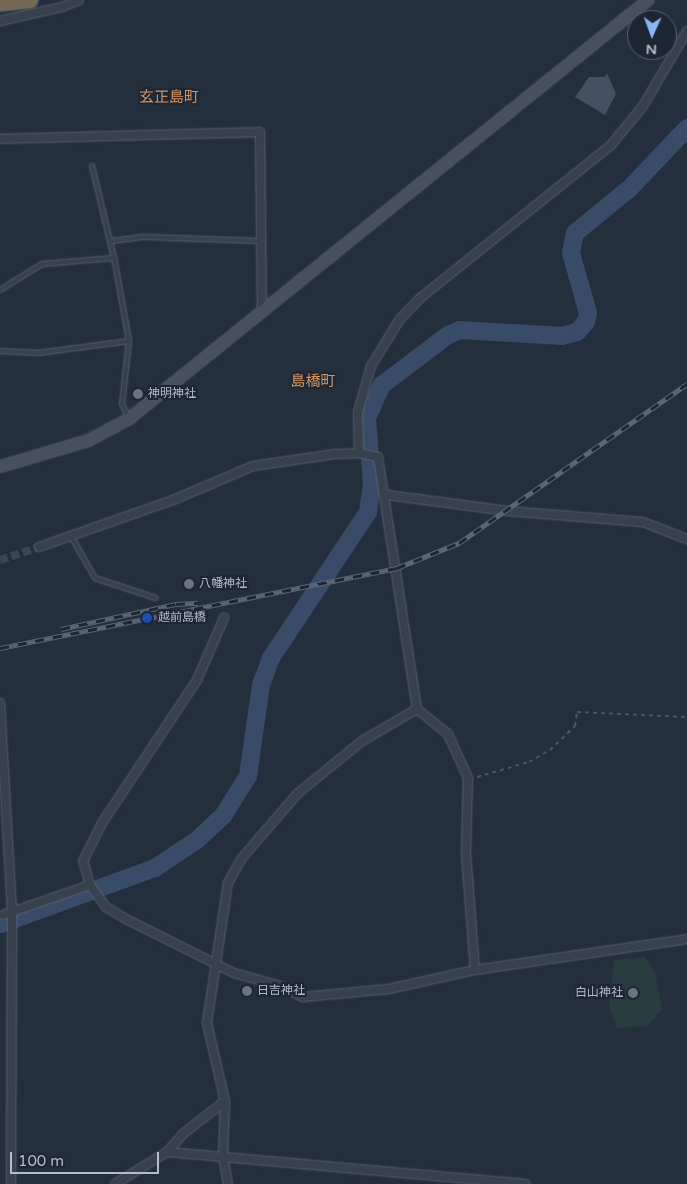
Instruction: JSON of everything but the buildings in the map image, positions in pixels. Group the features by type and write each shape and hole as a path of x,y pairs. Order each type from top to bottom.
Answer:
{"highway":[{"path":"0,3 30,0"}],"street":[{"path":"0,21 62,7 79,0"},
{"path":"0,466 88,440 130,418 647,0"},
{"path":"366,454 358,412 371,366 400,319 419,299 611,145 643,106 687,31"},
{"path":"0,139 260,132 262,312"},
{"path":"39,547 173,500 253,466 282,460 366,454 378,457 386,495 417,709 448,734 468,778 466,853 475,970"},
{"path":"386,495 508,512 643,522 687,539"},
{"path":"224,618 198,680 102,823 83,861 92,889 113,911 214,964 234,973 284,986 303,997 389,989 475,970 687,940"},
{"path":"0,702 12,918 11,1184"},
{"path":"228,1184 223,1157 224,1101 207,1023 214,964 228,883 242,858 297,794 362,741 417,709"},
{"path":"3,915 12,918 92,889"},
{"path":"115,1184 167,1152 184,1133 224,1101"},
{"path":"167,1152 526,1184"}],"lane":[{"path":"92,166 111,241 129,341 122,404 130,418"},
{"path":"111,241 145,237 260,241"},
{"path":"0,290 42,264 114,258"},
{"path":"0,351 38,353 129,341"},
{"path":"71,536 94,578 156,598"}],"path":[{"path":"468,778 521,765 550,750 575,726 578,712 687,717"}],"green space":[{"path":"645,957 655,972 662,1009 648,1026 617,1028 609,1006 614,960"}],"waterway":[{"path":"1,924 155,868 197,840 223,816 248,776 261,685 271,658 368,512 372,485 367,418 382,385 448,335 460,330 562,336 577,332 586,322 588,313 571,253 575,233 629,189 687,128"}],"tunnel":[{"path":"0,560 39,547"}],"railway":[{"path":"0,648 397,568 459,543 687,384"},
{"path":"61,629 176,604 198,603"}],"place":[{"name":"神明神社","path":"138,394"},
{"name":"八幡神社","path":"189,584"},
{"name":"越前島橋","path":"147,618"},
{"name":"日吉神社","path":"247,991"},
{"name":"白山神社","path":"633,993"}],"district":[{"name":"玄正島町","path":"169,98"},
{"name":"島橋町","path":"313,382"}]}
